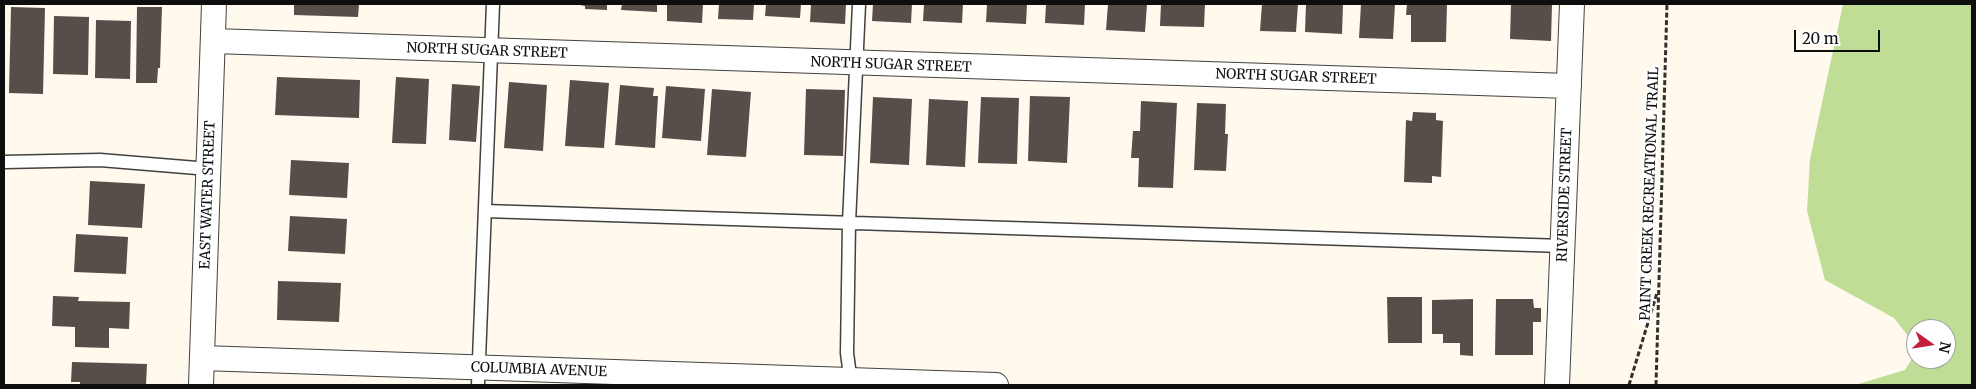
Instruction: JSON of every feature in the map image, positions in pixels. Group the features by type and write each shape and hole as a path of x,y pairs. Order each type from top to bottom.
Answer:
{"street":[{"name":"EAST WATER STREET","path":"201,385 214,4"},
{"name":"RIVERSIDE STREET","path":"1557,385 1572,4"},
{"name":"NORTH SUGAR STREET","path":"214,41 857,64 1569,86"},
{"name":"COLUMBIA AVENUE","path":"202,358 478,377 996,385"}],"lane":[{"path":"478,377 494,4"},
{"path":"851,383 847,353 849,223 859,4"},
{"path":"4,162 100,160 209,169"},
{"path":"485,211 1563,246"}],"path":[{"name":"PAINT CREEK RECREATIONAL TRAIL","path":"1656,385 1667,4"},
{"path":"1629,385 1658,289"}],"green space":[{"path":"1843,4 1972,4 1972,385 1855,385 1906,368 1956,369 1956,319 1906,319 1906,333 1894,318 1825,280 1807,211 1810,159"}],"building":[{"path":"294,4 359,4 358,17 294,15"},
{"path":"575,4 607,4 607,10 585,9 585,6"},
{"path":"622,4 657,4 657,12 621,10"},
{"path":"667,4 703,4 702,23 667,21"},
{"path":"719,4 754,4 753,20 718,19"},
{"path":"766,4 801,4 800,18 765,16"},
{"path":"811,4 846,4 845,24 810,22"},
{"path":"873,4 912,4 911,23 872,21"},
{"path":"924,4 963,4 962,23 923,21"},
{"path":"987,4 1027,4 1026,24 986,22"},
{"path":"1046,4 1085,4 1084,25 1045,23"},
{"path":"1108,4 1147,4 1145,32 1106,30"},
{"path":"1161,4 1205,4 1204,27 1160,26"},
{"path":"1262,4 1298,4 1296,32 1260,31"},
{"path":"1306,4 1343,4 1342,34 1305,32"},
{"path":"1361,4 1395,4 1393,39 1359,38"},
{"path":"1407,4 1447,4 1446,42 1411,42 1411,15 1406,15"},
{"path":"1511,4 1552,4 1551,41 1510,39"},
{"path":"11,7 45,8 43,94 9,93"},
{"path":"137,7 162,7 160,68 158,68 157,83 136,83"},
{"path":"54,16 89,17 88,75 53,74"},
{"path":"96,20 131,21 130,79 95,78"},
{"path":"277,77 360,80 359,118 275,115"},
{"path":"396,77 429,79 426,144 392,143"},
{"path":"570,80 609,83 604,148 565,146"},
{"path":"509,82 547,85 543,151 504,148"},
{"path":"452,84 480,86 476,142 449,140"},
{"path":"620,85 654,88 653,96 658,96 655,148 615,145"},
{"path":"666,86 705,89 701,141 662,138"},
{"path":"712,89 751,92 746,157 707,155"},
{"path":"806,89 845,90 843,156 804,155"},
{"path":"1030,96 1070,97 1067,163 1028,161"},
{"path":"873,97 912,99 909,165 870,163"},
{"path":"981,97 1019,98 1017,164 978,163"},
{"path":"929,99 968,101 965,167 926,165"},
{"path":"1141,101 1177,103 1173,188 1138,187 1139,158 1131,158 1133,131 1140,131"},
{"path":"1197,103 1226,104 1225,134 1228,134 1226,171 1194,170"},
{"path":"1413,112 1436,113 1436,120 1443,121 1441,177 1432,176 1432,183 1404,182 1406,120 1412,121"},
{"path":"291,160 349,163 347,198 289,195"},
{"path":"90,181 145,184 142,228 88,225"},
{"path":"290,216 347,219 345,254 288,251"},
{"path":"76,234 128,237 126,274 74,272"},
{"path":"278,281 341,283 339,322 277,320"},
{"path":"53,296 79,297 78,301 130,302 129,329 109,328 109,348 75,347 75,327 52,326"},
{"path":"1387,297 1422,297 1422,343 1388,343"},
{"path":"1473,299 1473,356 1460,355 1460,343 1443,343 1443,334 1432,334 1432,300"},
{"path":"1496,299 1533,299 1534,308 1541,308 1541,322 1533,322 1533,355 1495,355"},
{"path":"72,362 147,364 146,385 80,385 80,382 71,382"}]}
